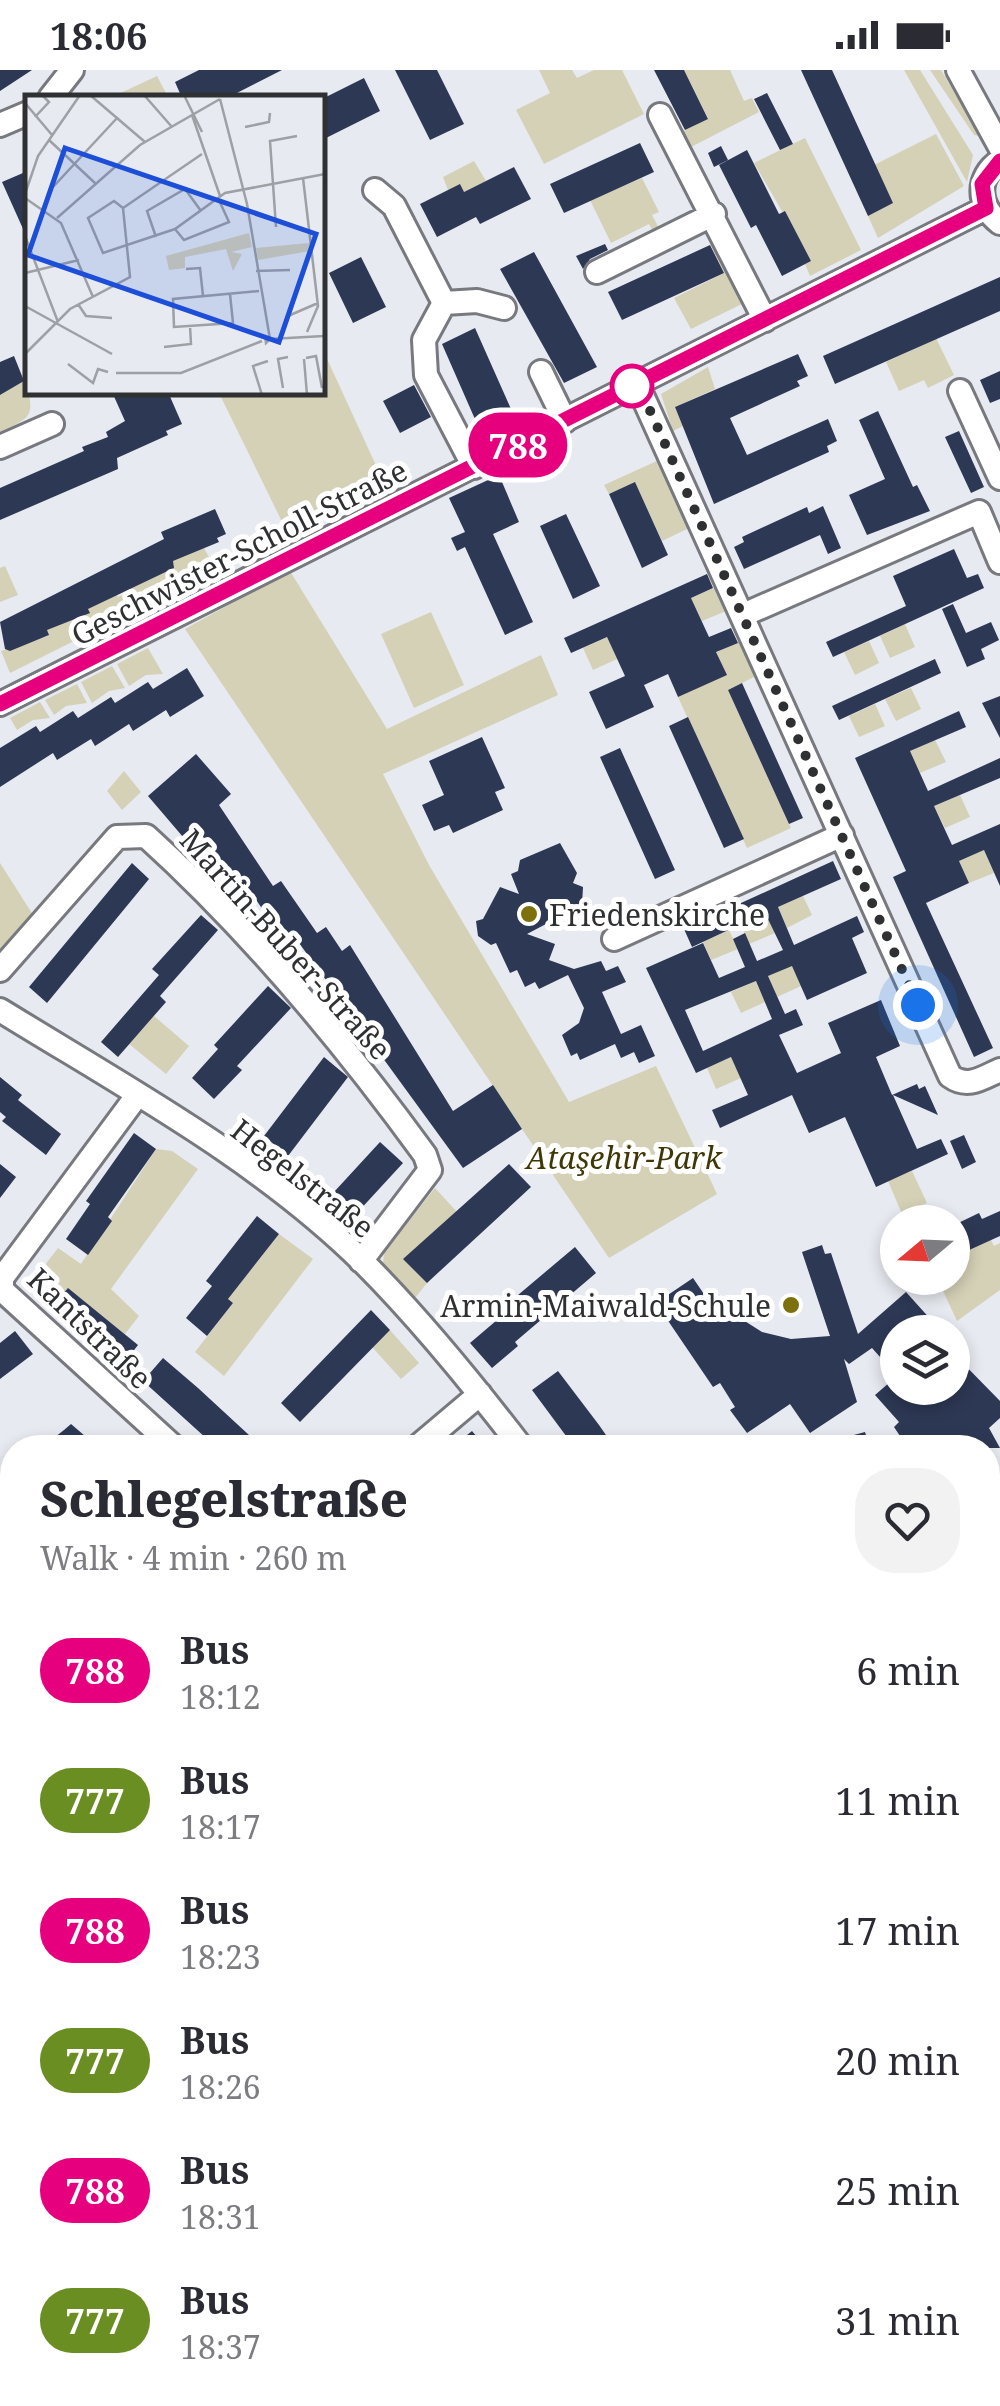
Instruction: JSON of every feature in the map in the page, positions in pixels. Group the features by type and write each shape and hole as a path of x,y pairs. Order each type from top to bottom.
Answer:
{"street":[{"path":"52,95 72,70"},
{"path":"958,70 1000,147"},
{"path":"0,125 25,114"},
{"path":"660,115 765,320"},
{"path":"993,215 982,184 1000,160"},
{"path":"375,190 394,206 444,303"},
{"path":"597,272 714,214"},
{"name":"Geschwister-Scholl-Straße","path":"0,704 765,320 993,215"},
{"path":"444,303 477,300 504,308"},
{"path":"444,303 424,340 426,375 474,466"},
{"path":"542,372 565,420"},
{"path":"638,384 950,1076 960,1084 970,1083 1000,1070"},
{"path":"960,390 1000,478"},
{"path":"0,447 52,424"},
{"path":"743,615 989,506 1000,562"},
{"name":"Martin-Buber-Straße","path":"0,970 117,837 146,836 203,888 296,992 425,1155 430,1170 362,1261"},
{"path":"614,940 842,836"},
{"name":"Hegelstraße","path":"0,1010 264,1182 362,1261 512,1435"},
{"name":"Kantstraße","path":"136,1097 2,1278 2,1290 162,1435"},
{"path":"431,1435 480,1394"}],"green space":[{"path":"539,70 572,70 577,78 594,70 622,70 644,114 544,164 516,110 550,93"},
{"path":"684,70 730,70 744,101 752,98 759,112 691,147 673,137 708,118"},
{"path":"904,70 920,70 973,155 967,182"},
{"path":"930,70 941,70 980,136 974,135"},
{"path":"157,76 167,95 116,95"},
{"path":"936,134 964,186 878,238 868,216 892,203 874,165"},
{"path":"805,138 861,250 810,276 805,264 811,261 754,163"},
{"path":"474,161 486,181 464,192 448,190 443,177"},
{"path":"642,178 659,212 652,215 661,232 655,235 649,224 611,243 590,200"},
{"path":"717,239 748,301 691,329 674,298 724,273 710,244"},
{"path":"934,334 954,375 928,388 924,380 899,391 886,362 925,344"},
{"path":"325,354 385,485 288,534 220,395 325,395"},
{"path":"708,367 715,389 675,407 683,426 673,431 661,394"},
{"path":"25,381 30,407 20,422 0,432 0,395"},
{"path":"659,460 689,528 662,541 635,483 609,494 604,485"},
{"path":"204,548 216,570 10,673 1,651 48,636 47,630 75,615 77,619 116,593 118,597 131,591 130,587 173,568 172,558"},
{"path":"5,566 18,595 0,602 0,568"},
{"name":"Ataşehir-Park","path":"290,571 387,729 541,655 558,695 383,774 429,865 569,1102 656,1066 717,1194 609,1258 185,629"},
{"path":"716,587 726,611 702,621 691,598"},
{"path":"431,612 464,685 414,708 381,634"},
{"path":"905,624 915,647 890,658 880,636"},
{"path":"607,637 617,659 593,670 583,648"},
{"path":"740,641 756,676 728,690 791,828 747,848 678,697 726,674 716,652"},
{"path":"869,641 879,663 855,675 844,652"},
{"path":"148,648 163,674 146,675 129,686 117,664"},
{"path":"112,666 125,688 109,691 92,703 81,682"},
{"path":"77,684 87,703 66,706 54,715 45,700"},
{"path":"911,688 921,709 896,721 885,699"},
{"path":"40,702 50,718 33,720 17,730 10,718"},
{"path":"875,704 885,726 859,737 849,716"},
{"path":"935,740 946,762 920,773 910,751"},
{"path":"124,771 141,792 122,810 107,791"},
{"path":"960,795 970,817 945,828 934,806"},
{"path":"984,850 994,873 969,883 959,861"},
{"path":"0,863 37,921 3,957 0,952"},
{"path":"803,896 812,915 787,928 778,907"},
{"path":"765,913 775,933 749,944 741,924"},
{"path":"729,930 738,949 711,960 703,942"},
{"path":"792,965 801,986 777,997 768,976"},
{"path":"756,981 765,1002 741,1013 731,992"},
{"path":"154,1016 189,1046 166,1074 129,1044"},
{"path":"731,1057 741,1078 716,1089 707,1068"},
{"path":"156,1149 172,1151 198,1169 111,1289 139,1316 125,1334 68,1289 63,1294 38,1274 58,1248 81,1264"},
{"path":"912,1171 927,1203 898,1205 888,1181"},
{"path":"435,1188 458,1213 404,1259 427,1283 415,1298 383,1265 384,1252"},
{"path":"279,1234 313,1259 224,1376 195,1352 233,1303 228,1299"},
{"path":"991,1240 994,1246 1000,1243 1000,1290 965,1315 954,1315 945,1295 970,1295 970,1245"},
{"path":"390,1330 419,1363 401,1379 372,1347"}],"building":[{"path":"0,70 32,70 0,91"},
{"path":"199,70 282,70 233,95 181,95 175,82"},
{"path":"395,70 437,70 464,124 430,140"},
{"path":"654,70 684,70 708,119 685,130"},
{"path":"801,70 832,70 893,203 868,216"},
{"path":"364,78 380,111 325,138 325,98"},
{"path":"767,93 793,144 780,150 754,99"},
{"path":"640,143 654,172 564,213 550,184"},
{"path":"721,146 728,160 714,167 708,153"},
{"path":"747,150 779,214 785,211 811,261 782,276 756,225 751,228 719,165"},
{"path":"514,167 531,199 480,224 476,217 437,237 420,204 460,184 464,192"},
{"path":"23,173 25,177 25,233 2,182"},
{"path":"605,244 608,250 590,259 583,269 576,256"},
{"path":"710,245 724,273 622,320 608,292"},
{"path":"534,252 597,367 564,383 500,269"},
{"path":"361,257 386,307 353,323 329,273"},
{"path":"1000,277 1000,311 835,384 823,356"},
{"path":"475,328 511,409 478,426 442,344"},
{"path":"798,354 808,376 797,381 800,386 730,418 747,455 828,419 837,441 827,446 829,452 714,504 675,407"},
{"path":"14,356 24,381 0,395 0,362"},
{"path":"1000,371 1000,399 990,403 980,380"},
{"path":"414,385 431,417 400,433 383,401"},
{"path":"113,395 169,395 182,424 166,431 168,435 117,458 118,469 0,520 0,488 84,451 82,447 108,437 106,432 125,421"},
{"path":"878,411 913,487 917,485 930,511 867,535 849,495 885,479 859,420"},
{"path":"959,431 984,487 971,493 945,437"},
{"path":"499,475 519,522 493,534 533,622 505,635 465,547 457,551 451,538 465,532 449,498"},
{"path":"635,482 668,555 642,568 609,494"},
{"path":"823,506 841,548 828,554 820,535 744,569 734,547 744,542 742,537 807,507 809,513"},
{"path":"215,509 226,534 217,538 219,542 173,561 174,568 88,609 90,613 47,630 49,635 10,651 5,649 0,622 164,539 161,532"},
{"path":"566,514 600,586 573,599 540,526"},
{"path":"954,549 967,578 978,574 984,588 833,657 826,642 906,606 893,576"},
{"path":"707,574 713,588 691,598 709,637 731,628 738,643 716,652 727,675 678,697 668,674 644,685 654,707 606,729 589,692 625,676 607,637 571,653 564,638"},
{"path":"953,604 966,633 991,622 999,640 981,649 985,659 967,667 942,609"},
{"path":"935,659 941,673 839,720 832,706"},
{"path":"187,668 204,696 170,717 166,710 133,731 129,724 95,746 91,739 57,760 53,753 0,787 0,748 36,726 40,732 73,711 78,718 111,697 115,703 148,682 153,689"},
{"path":"742,683 803,818 789,824 728,690"},
{"path":"1000,696 1000,738 982,703"},
{"path":"959,711 966,727 910,751 928,791 1000,758 1000,778 934,806 952,845 1000,824 1000,886 984,850 959,861 969,883 926,903 993,1048 974,1057 893,877 906,871 855,758"},
{"path":"688,717 744,839 724,848 669,726"},
{"path":"482,737 505,788 495,792 503,810 453,833 449,825 434,831 422,805 444,795 429,761"},
{"path":"620,748 675,870 655,879 600,757"},
{"path":"196,754 231,794 219,805 273,886 281,881 317,933 326,927 342,951 350,945 453,1111 493,1085 522,1129 463,1168 291,932 282,938 246,885 239,891 196,826 183,837 148,796"},
{"name":"Friedenskirche","path":"560,843 577,873 573,883 583,887 582,905 527,934 555,944 549,960 574,969 601,961 606,971 618,966 626,982 602,992 621,1034 641,1025 655,1056 639,1063 634,1052 621,1058 615,1044 580,1060 577,1053 571,1056 562,1035 579,1023 584,1008 568,975 539,989 535,982 525,987 517,970 510,973 496,943 491,945 478,936 476,921 483,919 500,887 519,894 511,874 518,871 520,860"},
{"path":"833,861 841,879 778,907 794,945 857,916 864,932 852,938 867,973 807,1000 792,966 768,976 785,1014 796,1009 803,1025 779,1035 797,1073 841,1053 828,1023 881,1000 900,1046 876,1057 892,1095 917,1084 919,1089 925,1086 938,1115 893,1095 917,1149 941,1139 948,1154 876,1187 845,1117 809,1133 792,1095 720,1128 712,1110 748,1095 731,1057 696,1073 646,968 703,943 719,978 745,967 733,939 745,933 757,961 783,950 765,913 692,947 684,929","holes":["756,981 772,1019 703,1051 685,1010"]},
{"path":"132,863 149,879 47,1003 29,987"},
{"path":"201,915 218,930 160,996 166,1002 118,1057 101,1042 159,975 152,969"},
{"path":"268,986 291,1008 237,1066 242,1070 214,1099 192,1078 218,1049 214,1045"},
{"path":"324,1057 348,1077 288,1156 264,1136"},
{"path":"0,1077 22,1095 18,1100 61,1134 46,1155 2,1121 6,1117 0,1112"},
{"path":"134,1133 156,1149 108,1217 112,1221 88,1255 66,1239 90,1204 86,1201"},
{"path":"964,1135 976,1162 962,1169 950,1141"},
{"path":"380,1142 403,1163 357,1213 334,1192"},
{"path":"0,1164 16,1177 0,1198"},
{"path":"509,1164 531,1187 427,1283 403,1259"},
{"path":"1000,1211 1000,1236 970,1250 970,1217 979,1213 982,1219"},
{"path":"257,1216 279,1234 228,1299 233,1303 207,1336 186,1318 212,1286 206,1281"},
{"path":"822,1245 825,1254 831,1253 858,1334 903,1295 909,1295 927,1315 880,1315 880,1357 872,1348 849,1364 844,1359 857,1402 810,1433 790,1404 747,1433 730,1410 735,1407 720,1383 713,1387 656,1303 693,1278 708,1300 718,1294 740,1318 762,1332 791,1339 830,1336 802,1252"},
{"path":"575,1247 596,1273 515,1342 518,1346 492,1368 470,1343 497,1320 493,1316"},
{"path":"68,1288 138,1345 121,1367 50,1309"},
{"path":"371,1310 390,1330 300,1422 281,1403"},
{"path":"15,1331 33,1354 0,1379 0,1343"},
{"path":"163,1358 249,1435 203,1435 143,1381"},
{"path":"970,1370 1000,1401 1000,1418 989,1428 993,1435 899,1435 894,1427 899,1422 884,1405 970,1405"},
{"path":"558,1371 606,1435 565,1435 532,1390"},
{"path":"71,1424 84,1435 58,1435"}],"bus line":[{"name":"788","path":"0,704 986,208 982,184 1000,161"}],"place":[{"name":"Friedenskirche","path":"529,914"},
{"name":"Armin-Maiwald-Schule","path":"791,1305"}],"route":[{"path":"632,386 638,384 681,477 918,1005"}]}
